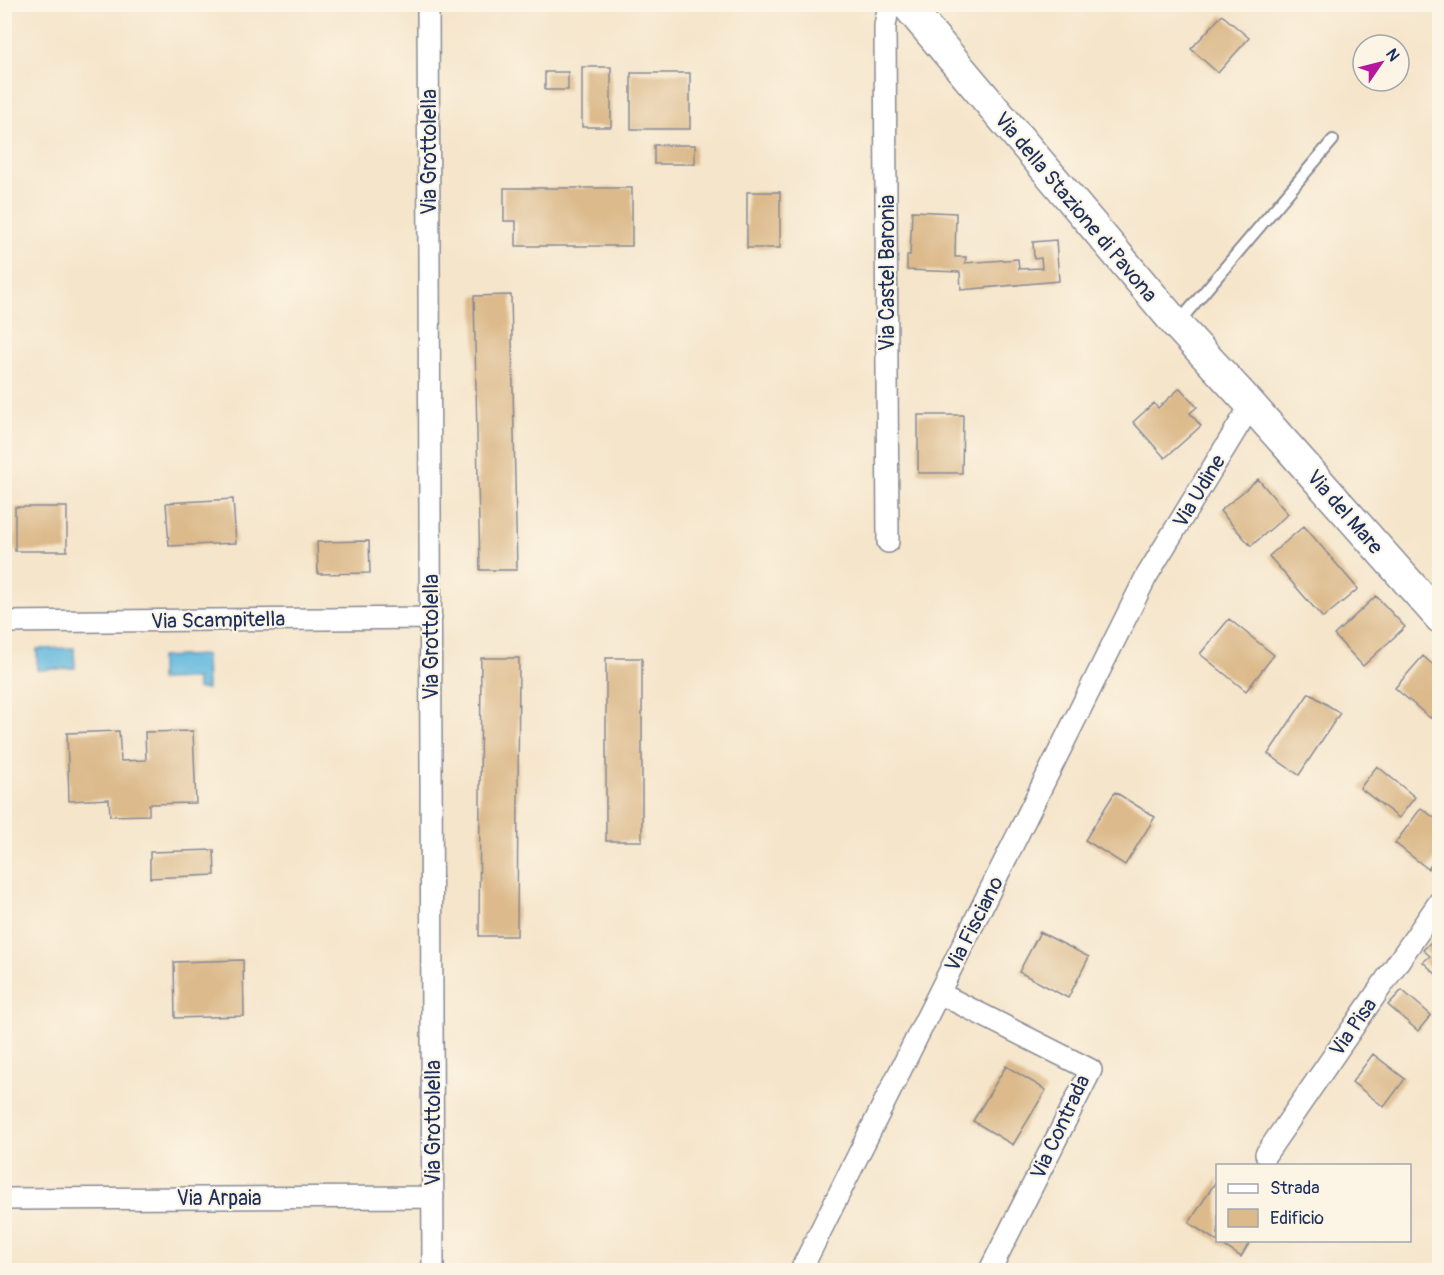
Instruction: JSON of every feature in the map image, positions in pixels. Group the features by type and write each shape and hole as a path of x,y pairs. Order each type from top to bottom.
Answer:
{"main road":[{"name":"Via della Stazione di Pavona","path":"906,4 1177,325 1251,405"},
{"name":"Via del Mare","path":"1251,405 1440,618"}],"street":[{"name":"Via Grottolella","path":"428,4 433,1270"},
{"name":"Via Castel Baronia","path":"888,542 885,27 889,4"},
{"name":"Via Udine","path":"1146,577 1251,405"},
{"name":"Via Fisciano","path":"801,1270 1146,577"},
{"name":"Via Scampitella","path":"4,622 431,618"},
{"name":"Via Pisa","path":"1266,1154 1440,901"},
{"name":"Via Contrada","path":"939,993 1091,1070 990,1270"},
{"name":"Via Arpaia","path":"4,1199 433,1197"}],"lane":[{"path":"1177,325 1333,140"}],"water":[{"path":"74,648 75,668 37,670 37,649"},
{"path":"206,655 207,689 197,689 196,679 160,680 160,657"}],"building":[{"path":"1222,15 1249,38 1218,73 1191,49"},
{"path":"582,67 611,67 611,127 582,127"},
{"path":"545,72 568,72 568,90 545,90"},
{"path":"631,73 690,73 690,129 631,129"},
{"path":"654,145 695,145 695,164 654,164"},
{"path":"504,188 632,188 632,246 516,246 516,221 504,221"},
{"path":"747,192 780,192 780,248 747,248"},
{"path":"912,211 956,213 955,257 966,257 965,263 1018,259 1019,269 1042,268 1041,258 1034,259 1033,242 1056,240 1059,281 961,290 960,272 907,270"},
{"path":"511,295 517,570 480,570 474,296"},
{"path":"1180,388 1197,407 1190,413 1201,426 1165,458 1133,422 1154,403 1158,408"},
{"path":"918,415 963,415 962,473 918,473"},
{"path":"1258,479 1288,514 1251,546 1220,511"},
{"path":"233,499 236,543 169,546 166,503"},
{"path":"15,507 67,507 67,551 15,551"},
{"path":"1304,526 1358,589 1323,618 1269,556"},
{"path":"369,541 370,573 318,574 317,542"},
{"path":"1376,596 1405,627 1363,666 1334,635"},
{"path":"1229,619 1274,655 1246,691 1200,654"},
{"path":"1423,656 1440,671 1440,707 1430,718 1395,688"},
{"path":"481,658 519,658 517,936 479,936"},
{"path":"606,658 642,658 642,841 606,841"},
{"path":"1309,693 1340,713 1299,775 1268,754"},
{"path":"119,731 121,761 146,760 145,732 193,731 196,803 149,804 149,815 110,816 109,799 69,801 67,733"},
{"path":"1377,766 1415,797 1399,818 1360,788"},
{"path":"1115,792 1155,817 1125,865 1085,840"},
{"path":"1421,808 1440,822 1440,853 1428,869 1395,843"},
{"path":"214,850 215,875 150,878 150,852"},
{"path":"1040,932 1089,957 1068,998 1019,972"},
{"path":"1440,933 1440,978 1423,962 1430,956 1423,950"},
{"path":"243,960 244,1016 175,1018 174,962"},
{"path":"1402,990 1431,1015 1418,1031 1388,1005"},
{"path":"1373,1054 1405,1079 1384,1107 1352,1082"},
{"path":"1006,1066 1046,1090 1013,1145 973,1121"},
{"path":"1216,1181 1216,1241 1189,1223"},
{"path":"1218,1242 1250,1242 1241,1257"}]}
